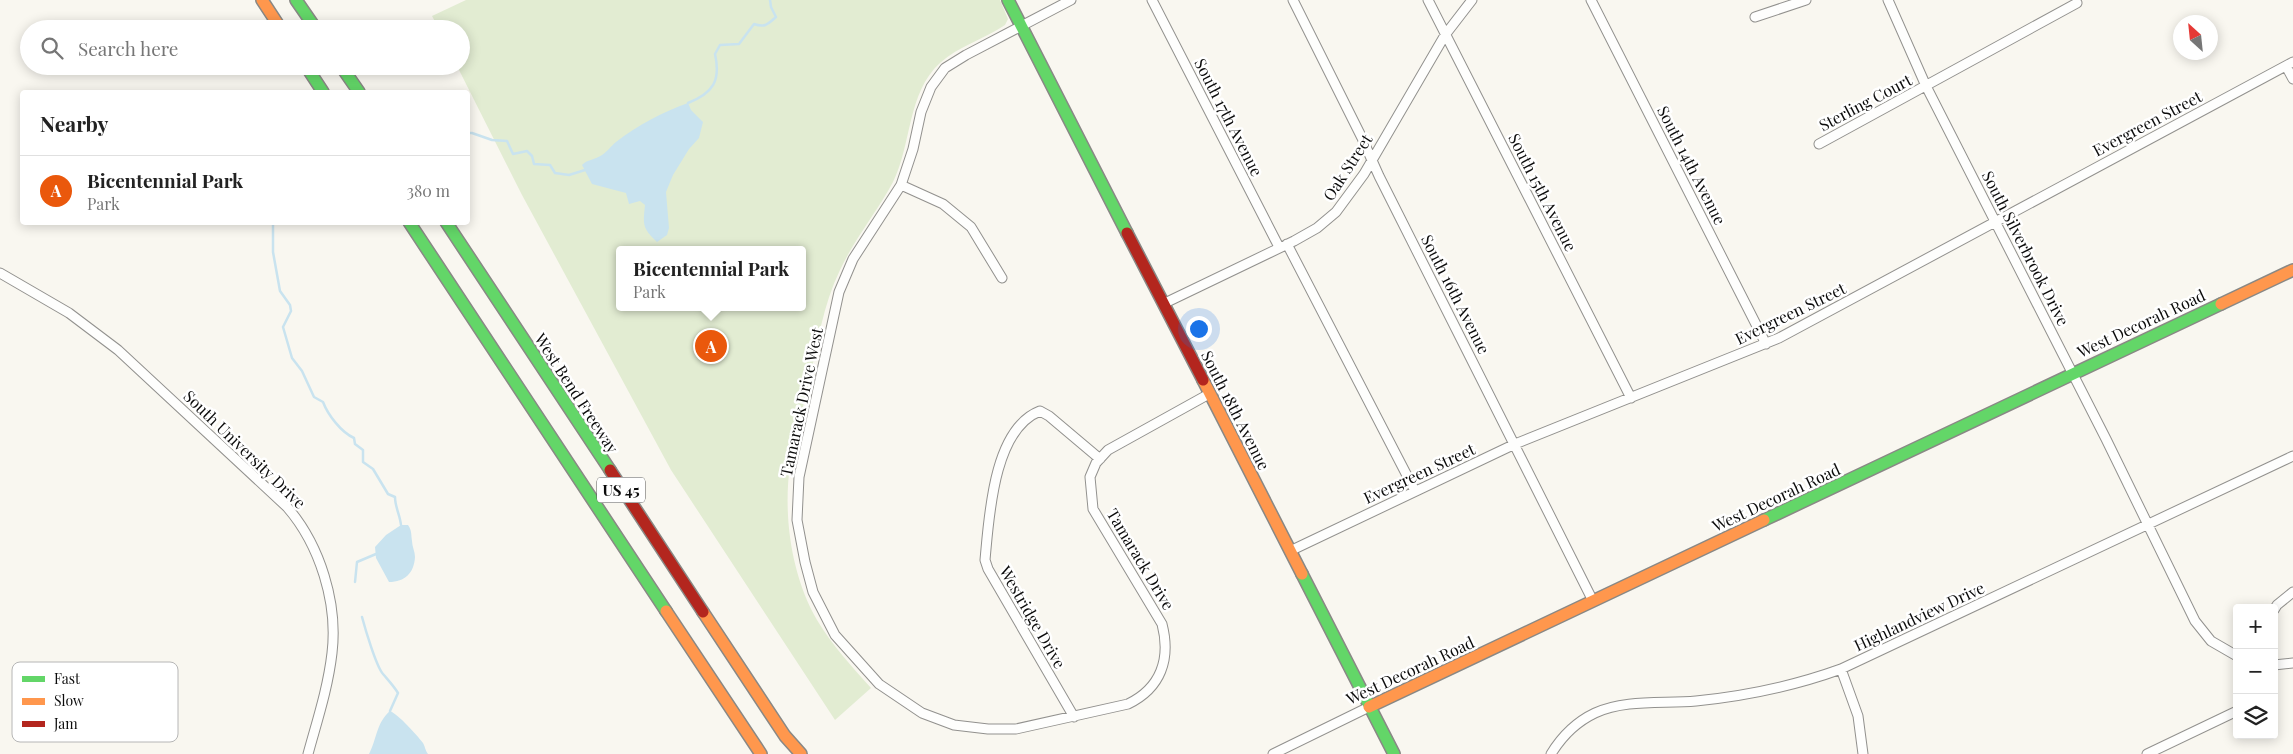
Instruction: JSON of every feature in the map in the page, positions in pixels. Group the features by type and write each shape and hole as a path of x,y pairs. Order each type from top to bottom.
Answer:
{"main road":[{"path":"262,0 275,20"},
{"path":"296,0 310,20"},
{"name":"South 18th Avenue","path":"1008,0 1394,754"},
{"path":"312,75 322,90"},
{"path":"347,75 358,90"},
{"name":"US 45","path":"411,225 761,754"},
{"name":"West Bend Freeway","path":"448,225 785,736 800,754"},
{"name":"West Decorah Road","path":"1369,708 2072,373 2293,270"}],"street":[{"name":"Tamarack Drive West","path":"1071,0 1020,25 945,68 931,87 921,112 913,149 901,185 853,259 839,292 799,477 797,520 804,562 813,592 835,635 879,684 922,713 954,725 988,730 1016,729 1074,717"},
{"name":"South 17th Avenue","path":"1152,0 1415,491"},
{"name":"South 16th Avenue","path":"1293,0 1594,601"},
{"name":"South 15th Avenue","path":"1428,0 1632,398"},
{"name":"Oak Street","path":"1165,304 1317,228 1336,212 1364,174 1446,35 1472,0"},
{"name":"South 14th Avenue","path":"1591,0 1766,344"},
{"path":"1755,16 1806,0"},
{"name":"South Silverbrook Drive","path":"1888,0 1926,86 1996,220 2149,524 2195,621 2211,641 2233,654"},
{"name":"Sterling Court","path":"1818,144 2078,3"},
{"name":"Evergreen Street","path":"1290,551 1515,444 1766,344 2290,64"},
{"path":"2290,64 2293,79"},
{"path":"901,185 943,204 971,227 1002,278"},
{"name":"South University Drive","path":"0,273 70,313 118,350 287,507 302,526 322,569 328,590 333,632 332,653 326,686 308,754"},
{"name":"Tamarack Drive","path":"1074,717 1128,704 1143,696 1156,683 1166,649 1162,624 1093,509 1090,477 1100,459 1108,450 1122,440 1209,394"},
{"name":"Westridge Drive","path":"1074,717 988,568 985,560 991,498 1008,442 1030,415 1040,411 1056,420 1100,459"},
{"name":"Highlandview Drive","path":"1551,754 1567,731 1595,713 1620,705 1683,702 1740,696 1799,683 1841,669 1928,630 2293,456"},
{"path":"2278,604 2293,592"},
{"path":"2278,665 2293,663"},
{"path":"1841,669 1858,716 1863,754"},
{"name":"West Decorah Road","path":"1273,754 1369,708"},
{"path":"2148,754 2233,713"}],"green space":[{"path":"466,0 1000,0 1008,19 1005,25 947,57 929,75 921,89 911,120 904,152 893,182 852,247 834,283 821,325 796,434 788,484 789,524 795,564 808,602 817,620 829,638 871,688 835,720 671,470 522,195 462,75 470,75 470,20 434,20 432,16"}],"water":[{"path":"688,103 691,110 703,122 699,138 689,149 673,175 666,192 669,228 667,235 657,242 645,226 645,205 640,201 629,204 626,193 592,184 582,165 602,155 624,136 642,125"},
{"path":"401,525 408,525 410,529 415,555 413,568 408,576 395,582 389,582 376,558 375,547 386,535"},
{"path":"390,711 402,720 416,735 423,743 428,754 369,754 379,726"}],"waterway":[{"path":"688,103 704,95 713,85 717,72 715,54 720,45 739,44 754,24 766,25 776,17 770,0"},
{"path":"470,133 492,140 507,141 513,154 527,151 532,156 534,164 550,165 555,173 569,175 585,170"},
{"path":"273,225 273,252 280,291 290,305 291,311 283,327 292,358 302,371 314,397 323,402 328,412 344,432 354,438 355,444 363,450 363,462 373,469 388,494 395,497 401,525"},
{"path":"355,582 357,562 376,554"},
{"path":"362,617 380,670 398,693 390,711"}],"traffic: fast":[{"path":"296,0 310,20"},
{"path":"1008,0 1127,233"},
{"path":"312,75 322,90"},
{"path":"347,75 358,90"},
{"path":"411,225 666,611"},
{"path":"448,225 610,470"},
{"path":"1764,520 2221,304"},
{"path":"1302,574 1394,754"}],"traffic: slow":[{"path":"262,0 275,20"},
{"path":"2221,304 2293,270"},
{"path":"1203,380 1302,574"},
{"path":"1369,707 1764,520"},
{"path":"666,611 761,754"},
{"path":"703,612 785,736 801,754"}],"traffic: jam":[{"path":"1127,233 1203,380"},
{"path":"610,470 703,612"}],"place":[{"name":"Bicentennial Park","path":"711,346"}]}
